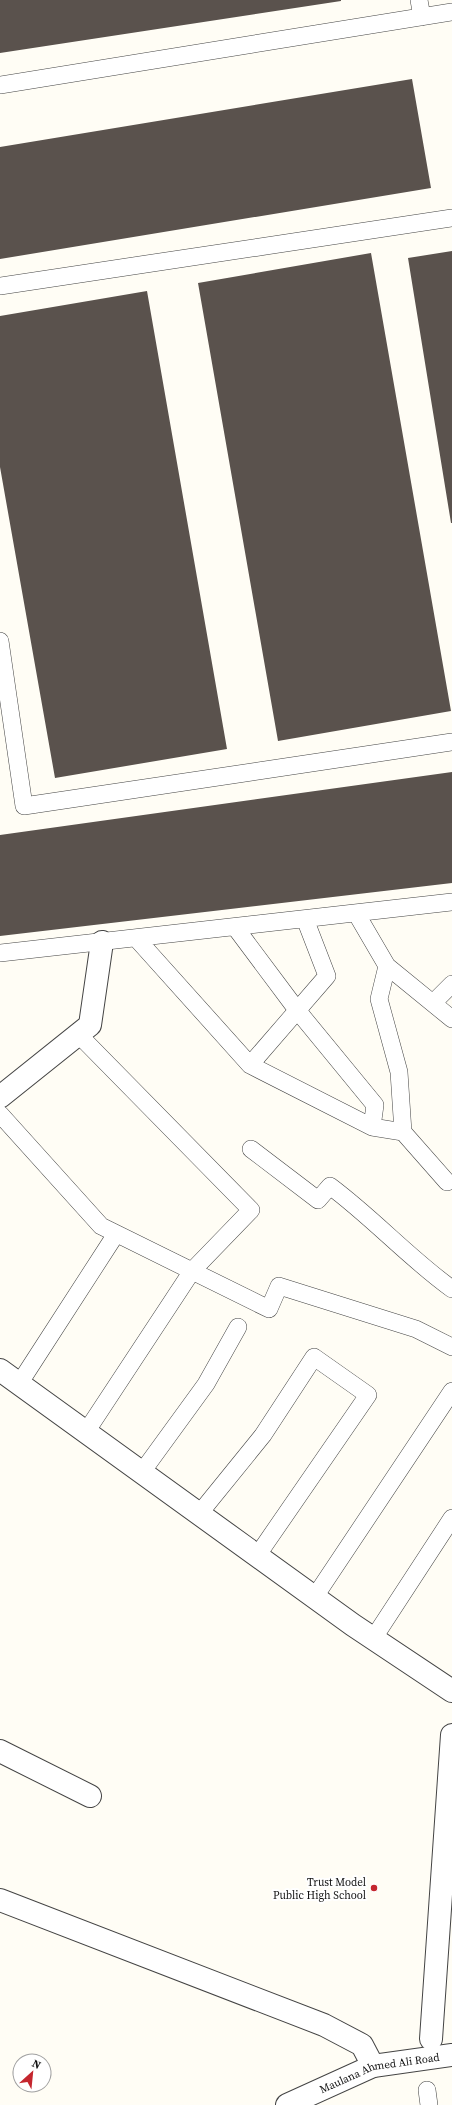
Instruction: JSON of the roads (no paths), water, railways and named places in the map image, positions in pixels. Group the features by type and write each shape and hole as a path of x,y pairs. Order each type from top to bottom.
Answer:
{"street":[{"path":"0,1097 90,1025 102,942"},
{"path":"0,1370 314,1598 452,1691"},
{"path":"431,2040 452,1735"},
{"path":"0,1751 90,1796"},
{"path":"0,1900 324,2025 362,2045 373,2066"},
{"name":"Maulana Ahmed Ali Road","path":"286,2105 373,2066 452,2055"}],"lane":[{"path":"419,0 422,17"},
{"path":"0,85 452,12"},
{"path":"0,286 452,218"},
{"path":"0,641 24,806 452,742"},
{"path":"0,953 452,902"},
{"path":"356,913 387,966 452,1019"},
{"path":"250,1065 327,976 305,919"},
{"path":"235,927 298,1010 375,1105 372,1127"},
{"path":"136,938 250,1065 372,1127 403,1132 450,1182"},
{"path":"387,966 378,999 399,1072 403,1132"},
{"path":"433,1003 452,984"},
{"path":"78,1034 251,1210 192,1271 86,1432"},
{"path":"0,1114 101,1226 116,1234 269,1309 279,1286 416,1329 452,1347"},
{"path":"252,1149 318,1200 330,1186 385,1230 422,1268 452,1289"},
{"path":"19,1384 116,1234"},
{"path":"142,1472 206,1384 238,1327"},
{"path":"199,1514 263,1435 314,1357 368,1395 258,1556"},
{"path":"314,1598 452,1391"},
{"path":"373,1639 452,1518"}],"place":[{"name":"Trust Model Public High School","path":"374,1888"}]}
